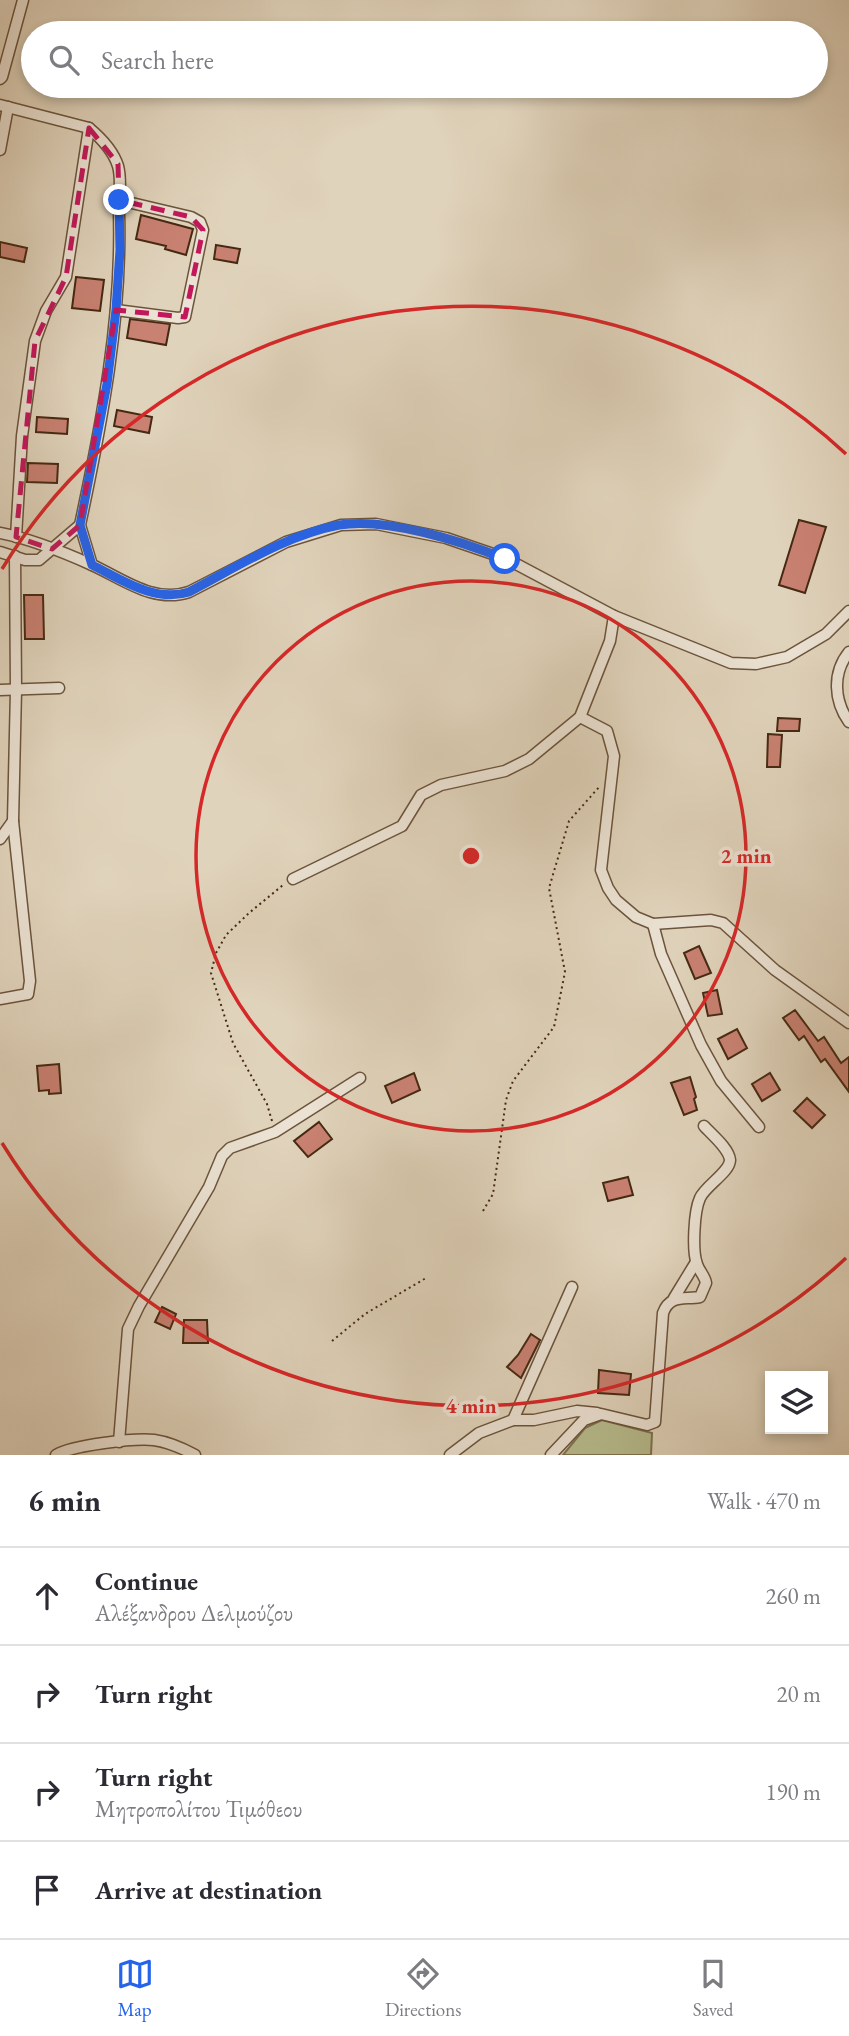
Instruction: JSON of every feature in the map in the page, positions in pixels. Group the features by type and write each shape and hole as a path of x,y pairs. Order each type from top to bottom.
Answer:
{"street":[{"path":"0,79 23,0"},
{"path":"0,150 4,106 89,128 100,137 117,164 120,258 116,310 107,384 80,525 92,565"},
{"path":"16,537 22,436 35,341 46,311 66,277 89,128"},
{"path":"116,310 185,317 203,230 200,222 191,217 119,200"},
{"path":"0,533 92,565 144,591 177,595 189,592 286,542 341,525 376,524 446,538 490,553 614,616 731,663 777,661 807,647 826,634 849,611"},
{"path":"0,552 34,561 41,559 80,525"},
{"path":"0,999 28,994 29,988 13,821 15,556"},
{"path":"293,879 402,826 421,796 441,785 505,771 529,759 580,717 610,641 614,616"},
{"path":"849,652 839,671 837,689 840,707 849,722"},
{"path":"0,690 58,688"},
{"path":"580,717 607,731 614,757 601,870 616,900 636,917 653,924 711,920 723,923 775,970 849,1023"},
{"path":"0,839 13,821"},
{"path":"653,924 662,954 701,1045 721,1081 759,1127"},
{"path":"119,1442 128,1329 209,1187 222,1156 230,1148 275,1132 360,1078"},
{"path":"674,1298 700,1297 706,1279 696,1262 695,1224 700,1197 728,1167 730,1160 704,1126"},
{"path":"450,1455 479,1433 513,1420 534,1420 576,1411 647,1425 655,1422 663,1313 696,1262"},
{"path":"513,1420 572,1287"},
{"path":"551,1455 584,1420 601,1414"},
{"path":"56,1455 92,1446 152,1440 178,1446 195,1455"}],"path":[{"path":"483,1211 493,1194 506,1100 513,1081 554,1027 565,972 549,888 569,821 612,772"},
{"path":"275,1132 267,1104 233,1043 211,973 216,953 226,936 249,913 293,879"},
{"path":"332,1341 365,1314 426,1278"}],"highlighted area":[{"path":"89,128 118,164 119,200 191,217 203,230 185,317 116,310 80,525 52,549 16,537 35,341 66,277"}],"green space":[{"path":"602,1420 652,1433 651,1455 563,1455 585,1428"}],"building":[{"path":"141,215 193,229 186,255 165,249 166,246 136,239"},
{"path":"0,242 27,248 24,262 0,257"},
{"path":"216,245 240,249 237,263 214,259"},
{"path":"76,277 104,280 100,311 72,308"},
{"path":"130,319 170,324 166,345 127,338"},
{"path":"117,410 152,417 149,433 114,426"},
{"path":"37,417 68,419 67,434 36,432"},
{"path":"28,463 58,464 57,483 27,482"},
{"path":"799,520 826,527 805,593 779,585"},
{"path":"24,595 43,595 44,639 25,639"},
{"path":"778,718 800,719 799,731 777,731"},
{"path":"768,734 782,735 780,767 767,767"},
{"path":"699,946 711,973 695,979 684,953"},
{"path":"717,990 722,1014 708,1016 703,993"},
{"path":"795,1010 818,1041 824,1037 841,1063 849,1057 849,1092 825,1059 821,1062 804,1036 799,1040 783,1018"},
{"path":"737,1029 747,1048 728,1059 718,1039"},
{"path":"59,1064 61,1093 39,1091 37,1066"},
{"path":"414,1073 420,1090 392,1103 385,1086"},
{"path":"770,1073 780,1090 762,1101 752,1084"},
{"path":"690,1077 697,1110 684,1115 671,1083"},
{"path":"807,1098 825,1115 812,1128 794,1111"},
{"path":"319,1122 332,1139 308,1157 294,1141"},
{"path":"628,1177 633,1195 608,1201 603,1183"},
{"path":"162,1307 176,1314 170,1329 155,1322"},
{"path":"184,1320 207,1320 208,1343 183,1343"},
{"path":"531,1334 540,1340 521,1378 507,1367"},
{"path":"599,1370 631,1374 629,1395 598,1393"}],"route":[{"path":"119,200 120,250 116,310 107,384 80,525 92,565 144,591 177,595 189,592 286,542 325,528 358,523 446,538 505,559"}]}
